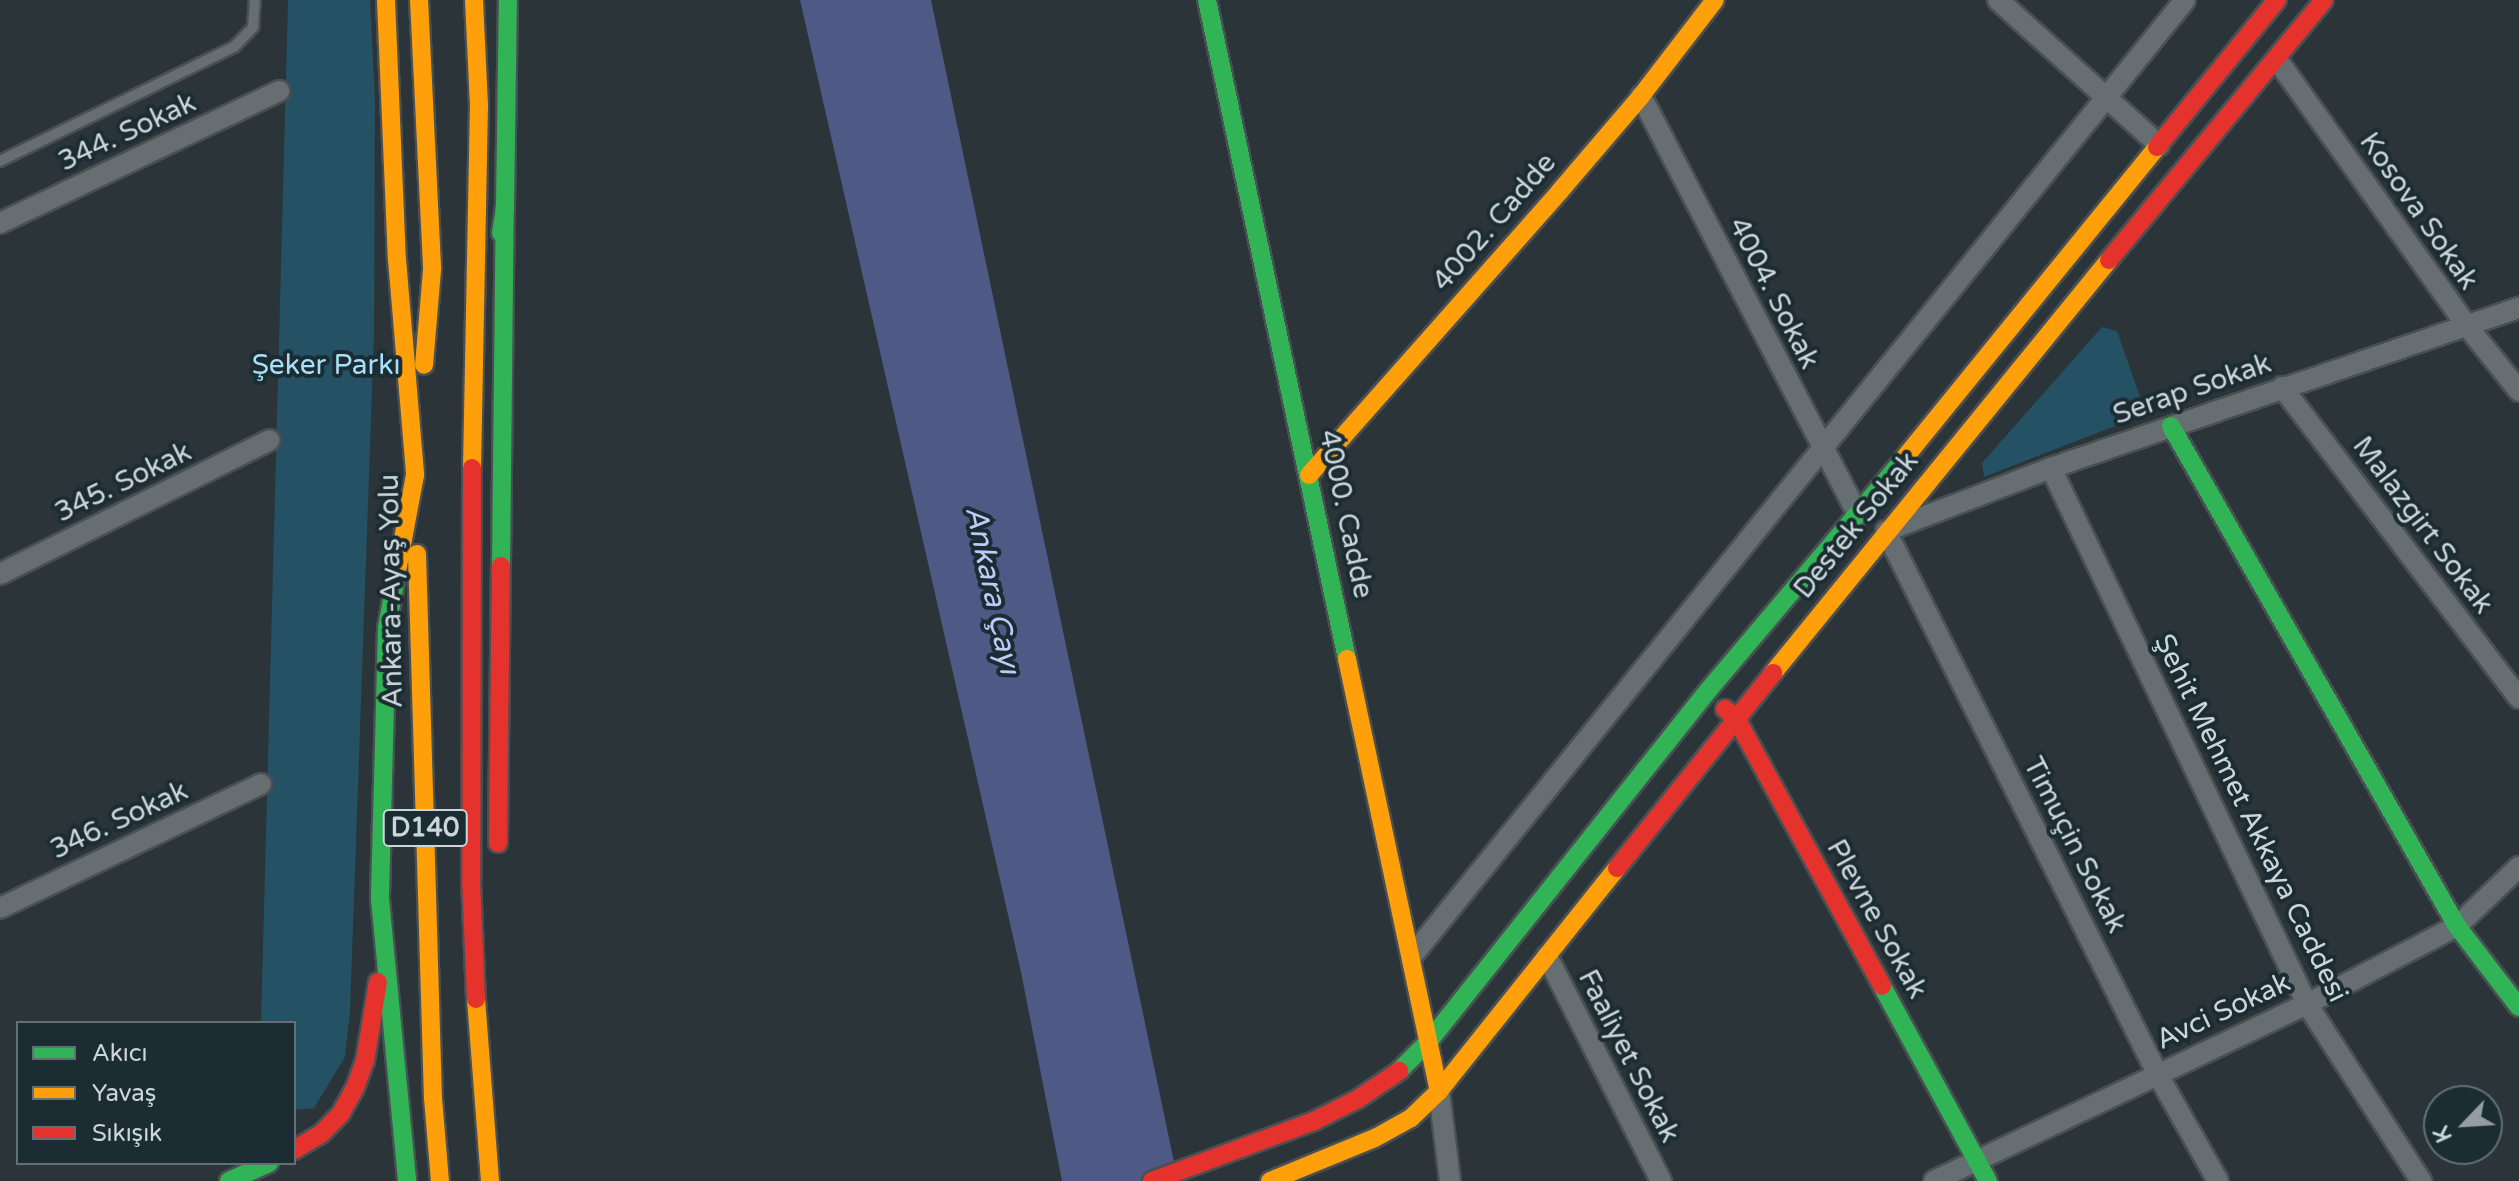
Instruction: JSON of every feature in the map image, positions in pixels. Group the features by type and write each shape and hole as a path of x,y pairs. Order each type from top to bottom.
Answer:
{"main road":[{"path":"386,0 397,259 415,475 387,628 380,899 407,1181"},
{"name":"Ankara-Ayaş Yolu","path":"419,0 432,270 415,475 433,1098 440,1181"},
{"name":"D140","path":"474,0 479,106 472,446 471,880 479,1073 490,1181"},
{"path":"498,858 508,0"},
{"name":"4000. Cadde","path":"1207,0 1430,1040"},
{"name":"4002. Cadde","path":"1309,475 1641,96 1715,0"},
{"name":"Destek Sokak","path":"1152,1181 1314,1121 1358,1099 1397,1073 1430,1040 1706,693 1858,515 2277,0"},
{"name":"Destek Sokak","path":"1270,1181 1387,1131 1411,1118 1439,1091 1886,531 2278,61 2324,0"},
{"path":"472,446 505,207"},
{"path":"2171,426 2329,697 2457,926 2519,1007"},
{"name":"Plevne Sokak","path":"1706,693 1736,718 1988,1181"},
{"path":"296,1149 321,1134 341,1113 355,1088 365,1061 384,946"},
{"path":"1430,1040 1439,1091"},
{"path":"229,1181 265,1165"}],"street":[{"path":"1998,0 2159,145"},
{"path":"1412,956 2185,0"},
{"name":"Kosova Sokak","path":"2278,61 2468,327 2519,391"},
{"name":"344. Sokak","path":"0,223 279,91"},
{"name":"4004. Sokak","path":"1641,96 1858,515"},
{"name":"Serap Sokak","path":"1886,531 2051,468 2519,308"},
{"name":"Malazgirt Sokak","path":"2282,387 2519,698"},
{"name":"345. Sokak","path":"0,574 270,440"},
{"name":"Şehit Mehmet Akkaya Caddesi","path":"2051,468 2307,1004 2421,1181"},
{"name":"Timuçin Sokak","path":"1886,531 2157,1073 2218,1181"},
{"name":"346. Sokak","path":"0,908 261,784"},
{"name":"Avci Sokak","path":"1934,1181 2307,1004 2457,926 2519,867"},
{"name":"Faaliyet Sokak","path":"1547,956 1661,1181"},
{"path":"1439,1091 1450,1181"}],"lane":[{"path":"0,161 234,47 253,27 255,0"}],"green space":[{"name":"Şeker Parkı","path":"288,0 370,0 375,101 374,334 350,1012 345,1057 314,1108 296,1110 296,1021 261,1021"},
{"path":"2102,327 2117,331 2146,414 1984,477 1982,463"}],"water":[{"name":"Ankara Çayı","path":"800,0 931,0 1178,1181 1062,1181 1021,972"}],"traffic: fast":[{"path":"501,233 505,207 508,0"},
{"path":"1207,0 1347,659"},
{"path":"501,566 505,207"},
{"path":"2171,426 2457,926 2519,1007"},
{"path":"1399,1071 1430,1040 1706,693 1906,456"},
{"path":"398,566 387,628 380,899 407,1181"},
{"path":"1882,986 1988,1181"},
{"path":"229,1181 265,1165"}],"traffic: slow":[{"path":"386,0 397,259 415,475 398,566"},
{"path":"419,0 432,270 424,365"},
{"path":"472,468 479,106 474,0"},
{"path":"1309,475 1560,191 1641,96 1715,0"},
{"path":"1906,456 2157,147"},
{"path":"1773,673 2109,260"},
{"path":"417,554 433,1098 440,1181"},
{"path":"1347,659 1439,1091"},
{"path":"1270,1181 1375,1138 1411,1118 1439,1091 1617,868"},
{"path":"476,999 490,1181"}],"traffic: jam":[{"path":"2157,147 2277,0"},
{"path":"2109,260 2324,0"},
{"path":"472,468 471,880 476,999"},
{"path":"498,843 501,566"},
{"path":"1617,868 1773,673"},
{"path":"1725,709 1736,718 1882,986"},
{"path":"296,1149 321,1134 341,1113 355,1088 365,1061 378,982"},
{"path":"1152,1181 1314,1121 1358,1099 1399,1071"}]}
